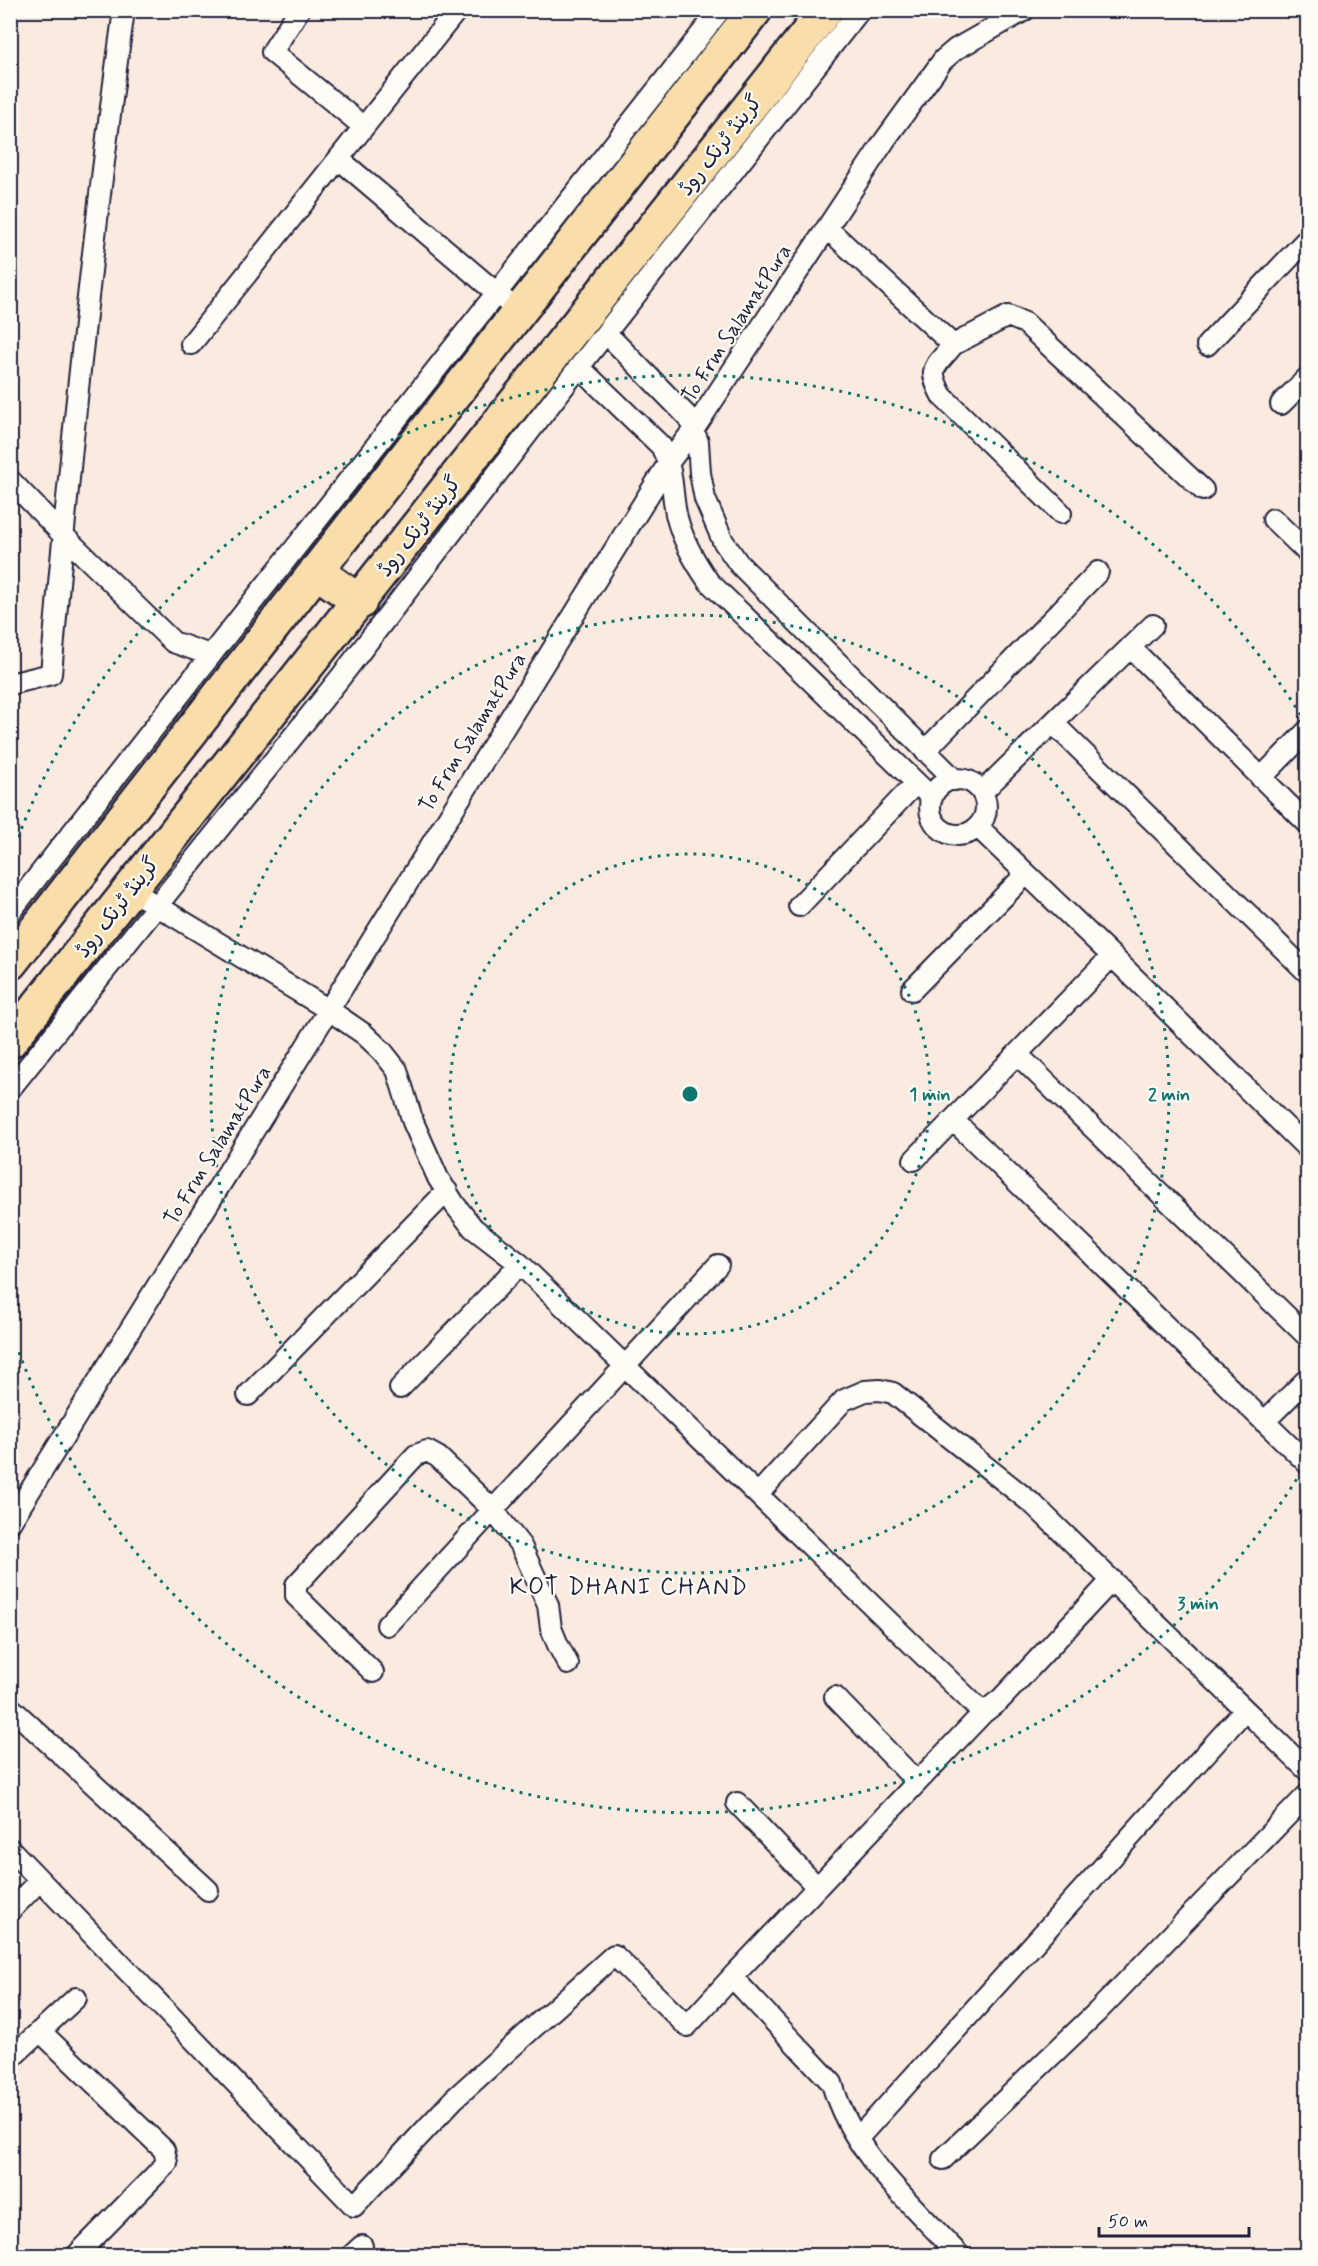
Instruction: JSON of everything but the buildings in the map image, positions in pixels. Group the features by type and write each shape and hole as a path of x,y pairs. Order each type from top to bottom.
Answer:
{"highway":[{"path":"10,963 21,928 260,618 316,571 508,303 755,10"},
{"name":"گرینڈ ٹرنک روڈ","path":"10,1041 145,898 314,659 826,10"},
{"path":"316,571 360,602"}],"street":[{"path":"10,684 51,674 98,194 124,10"},
{"path":"298,10 272,52 364,127"},
{"path":"191,344 457,10"},
{"path":"10,912 210,655 260,618 508,303 720,10"},
{"path":"10,1089 145,898 340,678 579,367 860,10"},
{"name":"To Frm SalamatPura","path":"10,1523 669,462 694,429 891,132 943,60 956,49 1025,10"},
{"path":"339,159 508,303"},
{"path":"827,228 953,345"},
{"path":"1207,345 1308,238"},
{"path":"1061,513 942,396 933,378 935,368 953,345 1008,316 1025,323 1203,490"},
{"path":"606,333 681,407 694,429 705,499 723,541 739,564 955,780"},
{"path":"579,367 661,446 669,462 676,514 685,542 693,560 709,582 932,798"},
{"path":"1281,404 1308,376"},
{"path":"10,480 173,642 210,655"},
{"path":"1273,519 1308,553"},
{"path":"925,751 1098,572"},
{"path":"982,792 1153,625"},
{"path":"1130,647 1308,824"},
{"path":"314,659 340,678"},
{"path":"1053,723 1308,973"},
{"path":"1261,778 1308,730"},
{"path":"955,780 971,782 982,792 986,801 986,811 978,827 970,833 961,836 943,831 936,824 932,815 932,798 941,785 955,780"},
{"path":"799,906 916,783"},
{"path":"978,827 1308,1149"},
{"path":"912,990 1026,874"},
{"path":"145,898 329,1010 382,1051 397,1070 413,1122 438,1178 473,1228 520,1264 983,1713"},
{"path":"914,1161 1112,956"},
{"path":"1017,1054 1308,1337"},
{"path":"953,1120 1308,1464"},
{"path":"248,1395 447,1191"},
{"path":"400,1388 520,1264"},
{"path":"387,1625 718,1265"},
{"path":"1264,1422 1308,1378"},
{"path":"758,1494 844,1400 866,1391 880,1390 893,1393 1034,1505 1308,1771"},
{"path":"373,1672 296,1596 296,1585 416,1455 427,1451 438,1457 493,1510 521,1546 548,1605 551,1628 568,1664"},
{"path":"10,1849 354,2206 454,2099 614,1955 687,2026 917,1782 983,1713 1001,1699 1112,1580"},
{"path":"836,1697 917,1782"},
{"path":"10,1707 208,1890"},
{"path":"858,2138 1245,1710"},
{"path":"943,2159 1097,2013 1308,1794"},
{"path":"737,1803 817,1887"},
{"path":"10,1911 40,1880"},
{"path":"732,1977 832,2083 836,2099 877,2168 960,2256"},
{"path":"10,2059 76,1998"},
{"path":"40,2031 164,2150 167,2163 76,2256"}],"district":[{"name":"KOT DHANI CHAND","path":"629,1586"}]}
